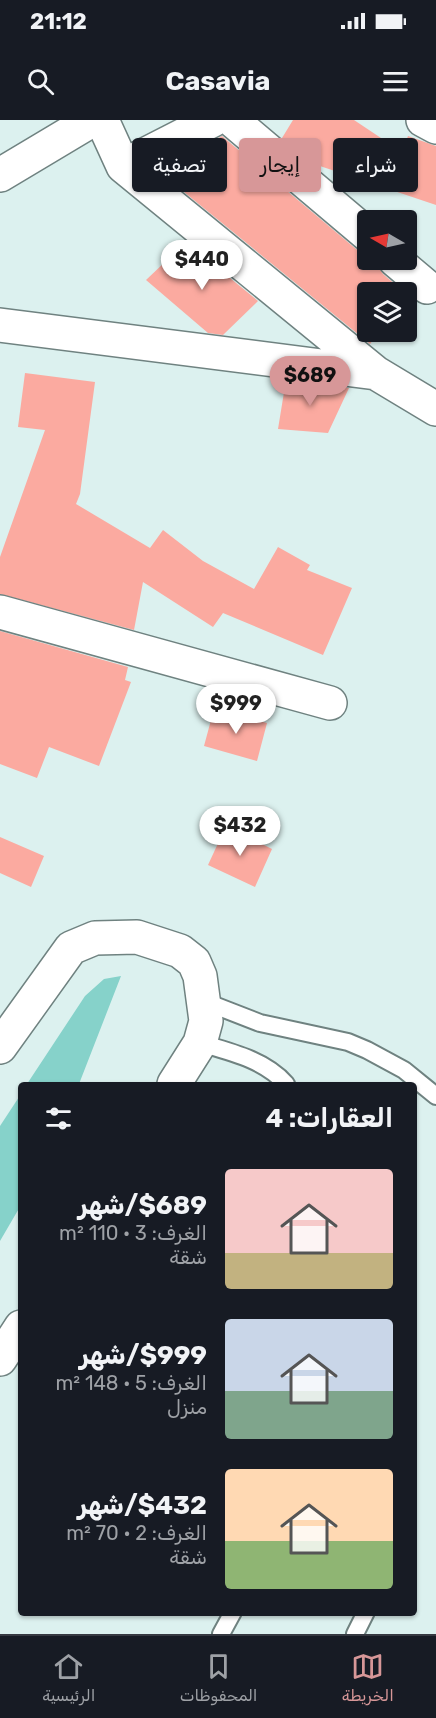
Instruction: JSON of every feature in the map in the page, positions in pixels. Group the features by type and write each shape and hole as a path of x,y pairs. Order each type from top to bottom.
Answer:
{"street":[{"path":"0,175 92,120"},
{"path":"102,120 123,166 376,372 436,409"},
{"path":"123,166 213,120"},
{"path":"232,120 357,226"},
{"path":"423,120 436,127"},
{"path":"407,270 428,287"},
{"path":"0,325 376,372"},
{"path":"0,612 330,703"},
{"path":"0,1047 71,948 95,938 137,937 180,951 194,962 206,1002 207,1021 200,1043 175,1082"},
{"path":"0,1359 18,1332"}],"lane":[{"path":"206,1002 260,1023 348,1042 404,1070 436,1096"},
{"path":"200,1043 244,1057 276,1072 284,1082"},
{"path":"226,1632 232,1616"},
{"path":"355,1634 364,1616"}],"shaded area":[{"path":"121,976 80,1082 28,1082 85,996 104,979"},
{"path":"18,1099 18,1210 0,1241 0,1126"}],"building":[{"path":"293,120 354,120 381,138 333,138 333,170 321,166 321,138 282,138"},
{"path":"227,140 239,150 239,192 288,192 357,249 357,270 380,270 392,282 357,282 357,333 184,192 227,192"},
{"path":"418,140 436,146 436,205 397,192 418,192"},
{"path":"186,242 258,301 223,335 208,333 146,280"},
{"path":"25,373 95,382 80,494 76,504 150,548 163,530 203,561 254,589 278,547 310,565 307,570 352,588 323,655 223,613 213,627 143,582 134,630 0,594 0,557 45,430 18,427"},
{"path":"286,380 349,388 328,433 278,429"},
{"path":"0,631 128,667 125,680 131,682 99,766 49,747 37,778 0,764"},
{"path":"214,709 267,723 257,761 204,746"},
{"path":"226,826 272,849 255,887 208,865"},
{"path":"0,837 44,856 31,887 0,873"}]}
